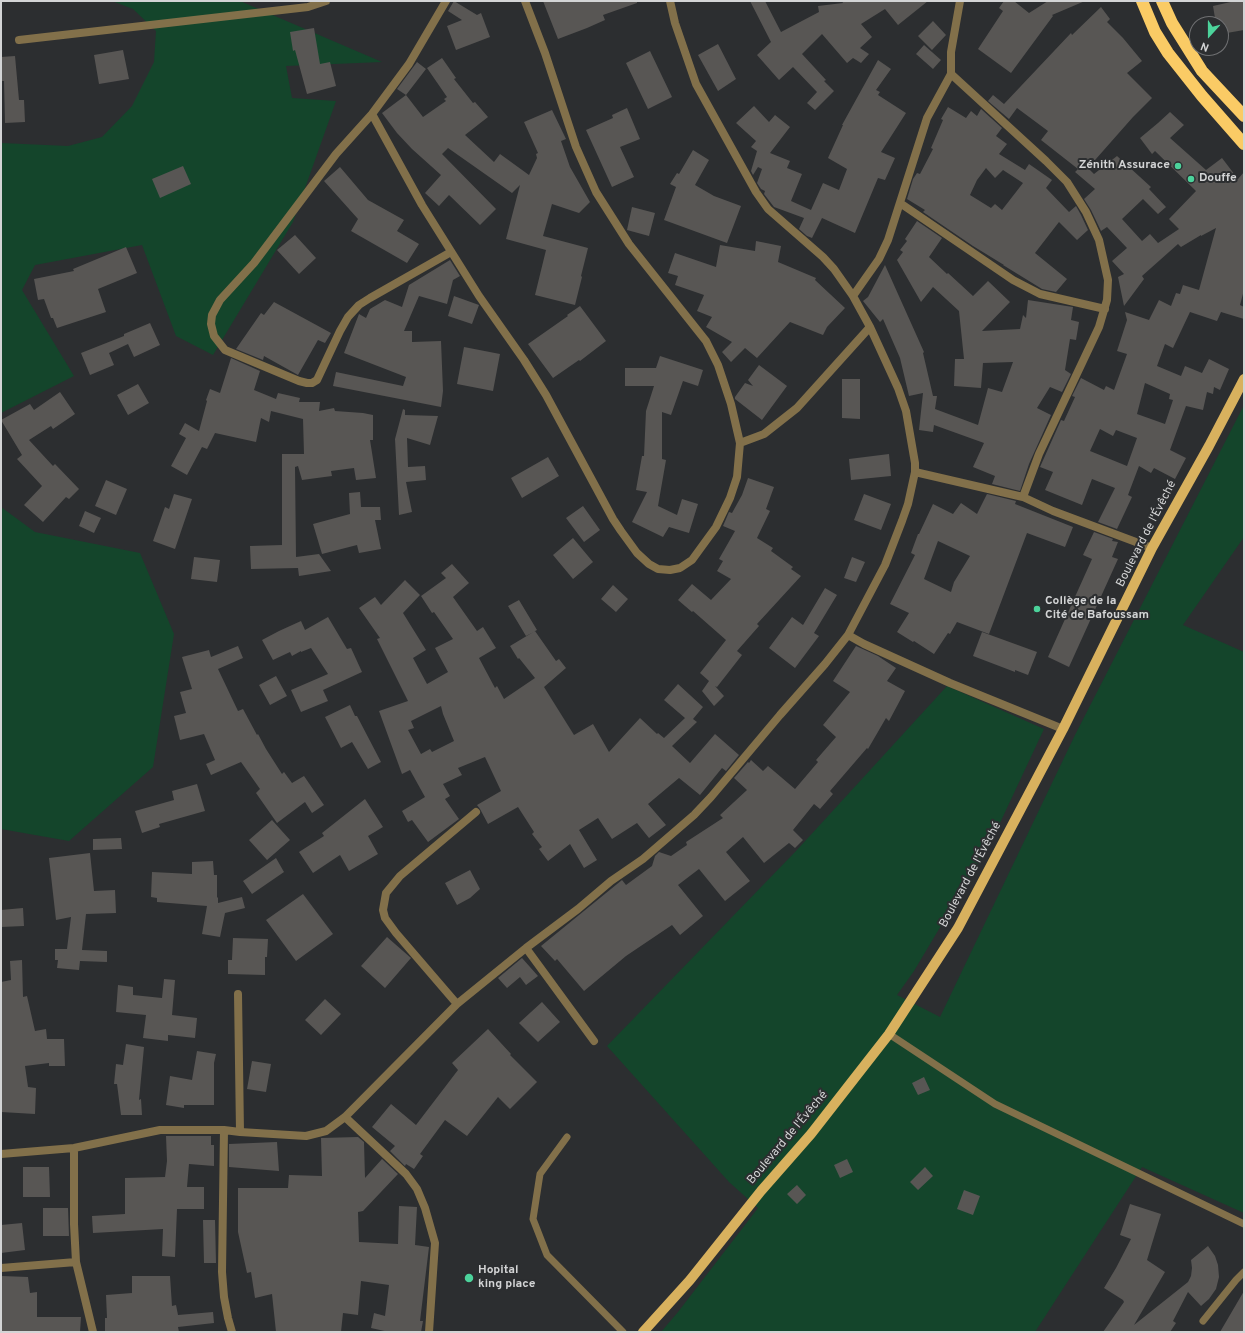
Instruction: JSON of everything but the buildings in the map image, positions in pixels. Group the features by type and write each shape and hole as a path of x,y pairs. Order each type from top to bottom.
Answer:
{"highway":[{"path":"1142,1 1155,32 1168,53 1202,96 1244,144"},
{"path":"1162,1 1172,23 1202,71 1244,116"}],"main road":[{"name":"Boulevard de l'Évêché","path":"643,1332 690,1280 761,1191 811,1134 889,1034 958,928 1064,729 1152,548 1209,446 1244,379"}],"street":[{"path":"19,40 308,7 326,1"},
{"path":"446,1 409,64 372,114 336,154 254,263 220,300 212,315 211,324 214,336 225,350 299,381 312,383 317,380 348,317 360,305 451,252"},
{"path":"372,114 422,205 479,296 524,360 546,395 613,519 637,553 649,564 658,569 670,570 680,568 692,560 716,527 738,477 740,443 729,397 718,365 706,341 629,244 596,192 576,147 545,53 525,1"},
{"path":"1,1154 74,1148 160,1130 224,1130 306,1136 326,1131 345,1117 457,1004 526,948 612,881 643,859 702,808 848,635 885,565 902,521 915,472 915,463 906,411 898,388 870,327 853,296 834,269 823,257 768,208 760,199 696,84 675,23 670,1"},
{"path":"853,296 879,259 888,240 927,118 951,74 951,52 960,1"},
{"path":"951,74 1067,182 1086,212 1099,240 1108,280 1105,309 1099,328 1039,454 1023,497"},
{"path":"900,202 1013,280 1040,294 1105,309"},
{"path":"740,443 764,434 797,408 870,327"},
{"path":"915,472 1023,497 1054,511 1152,548"},
{"path":"848,635 864,644 950,683 1064,729"},
{"path":"457,1004 396,933 385,918 382,910 386,893 400,876 476,812"},
{"path":"526,948 594,1041"},
{"path":"238,994 240,1132"},
{"path":"345,1117 406,1174 417,1189 425,1208 435,1243 429,1332"},
{"path":"224,1130 222,1272 228,1318 232,1332"},
{"path":"74,1148 74,1224 76,1262 93,1332"},
{"path":"1,1268 76,1262"}],"lane":[{"path":"889,1034 995,1104 1244,1224"},
{"path":"567,1137 540,1174 533,1219 547,1255 623,1332"},
{"path":"1203,1320 1244,1272"}],"green space":[{"path":"112,1 240,1 382,62 286,66 292,98 336,101 293,222 213,355 176,336 142,245 35,265 22,290 74,376 1,413 1,143 68,146 102,137 132,106 154,62 156,31 133,9"},
{"path":"1244,405 1244,537 1183,625 1244,652 1244,1213 1142,1167 1035,1332 661,1332 758,1208 729,1182 607,1046 796,851 947,686 1044,729 992,840 914,971 897,995 940,1017 1075,735"},
{"path":"1,507 35,532 140,553 174,634 153,767 69,841 1,829"}],"place":[{"name":"Zénith Assurace","path":"1178,166"},
{"name":"Douffe","path":"1191,179"},
{"name":"Collège de la Cité de Bafoussam","path":"1037,609"},
{"name":"Hopital king place","path":"469,1278"}]}
